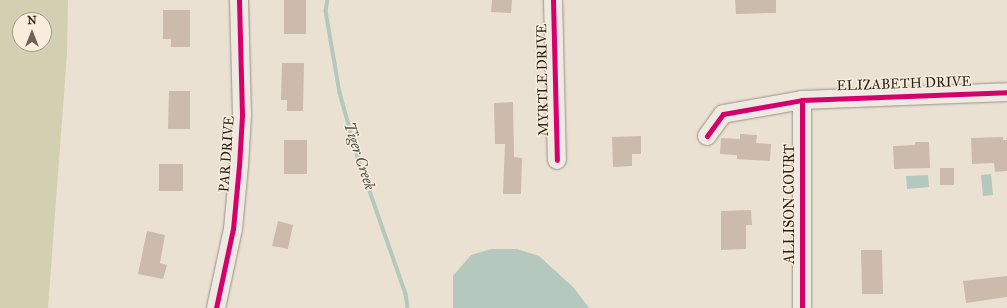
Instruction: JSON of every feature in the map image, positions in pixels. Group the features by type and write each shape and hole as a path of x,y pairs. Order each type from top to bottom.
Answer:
{"street":[{"name":"PAR DRIVE","path":"216,308 233,229 239,166 242,115 239,0"},
{"name":"MYRTLE DRIVE","path":"553,0 557,160"},
{"name":"ELIZABETH DRIVE","path":"707,136 723,114 802,100 1007,92"},
{"name":"ALLISON COURT","path":"802,100 802,308"}],"shaded area":[{"path":"0,0 68,0 67,54 48,308 0,308"},
{"path":"991,174 993,195 983,196 981,175"},
{"path":"928,175 929,187 907,189 906,176"},
{"path":"491,249 517,249 539,256 574,288 589,308 453,308 453,276 471,255"}],"building":[{"path":"284,0 306,0 306,34 284,34"},
{"path":"492,0 512,0 511,13 491,12"},
{"path":"735,0 776,0 776,13 736,14"},
{"path":"163,10 190,10 190,47 171,47 171,39 163,39"},
{"path":"282,63 304,63 303,111 287,111 287,100 281,100"},
{"path":"169,91 190,91 190,129 168,129"},
{"path":"513,102 514,157 522,158 521,194 503,194 505,144 495,144 494,103"},
{"path":"740,134 757,135 756,143 771,144 770,161 737,159 737,155 720,154 721,138 740,139"},
{"path":"641,136 641,154 632,154 632,166 613,167 612,137"},
{"path":"1003,137 1003,140 1007,140 1007,171 995,172 994,163 972,164 971,138"},
{"path":"284,140 307,140 307,174 284,174"},
{"path":"915,142 929,142 930,168 894,169 893,146 915,145"},
{"path":"159,164 183,164 183,191 159,191"},
{"path":"940,168 954,168 954,185 940,185"},
{"path":"751,210 752,225 746,225 746,249 721,250 721,211"},
{"path":"278,221 293,225 288,249 272,246"},
{"path":"147,231 165,235 160,263 167,265 163,279 138,274"},
{"path":"861,250 882,250 883,294 862,294"},
{"path":"1007,276 1007,297 966,303 963,281"}],"waterway":[{"name":"Tiger Creek","path":"328,0 326,11 340,93 358,157 406,294 408,308"}],"cycle path":[{"path":"216,308 233,229 239,166 242,115 239,0"},
{"path":"553,0 557,160"},
{"path":"707,136 723,114 802,100 1007,92"},
{"path":"802,100 802,308"}]}
